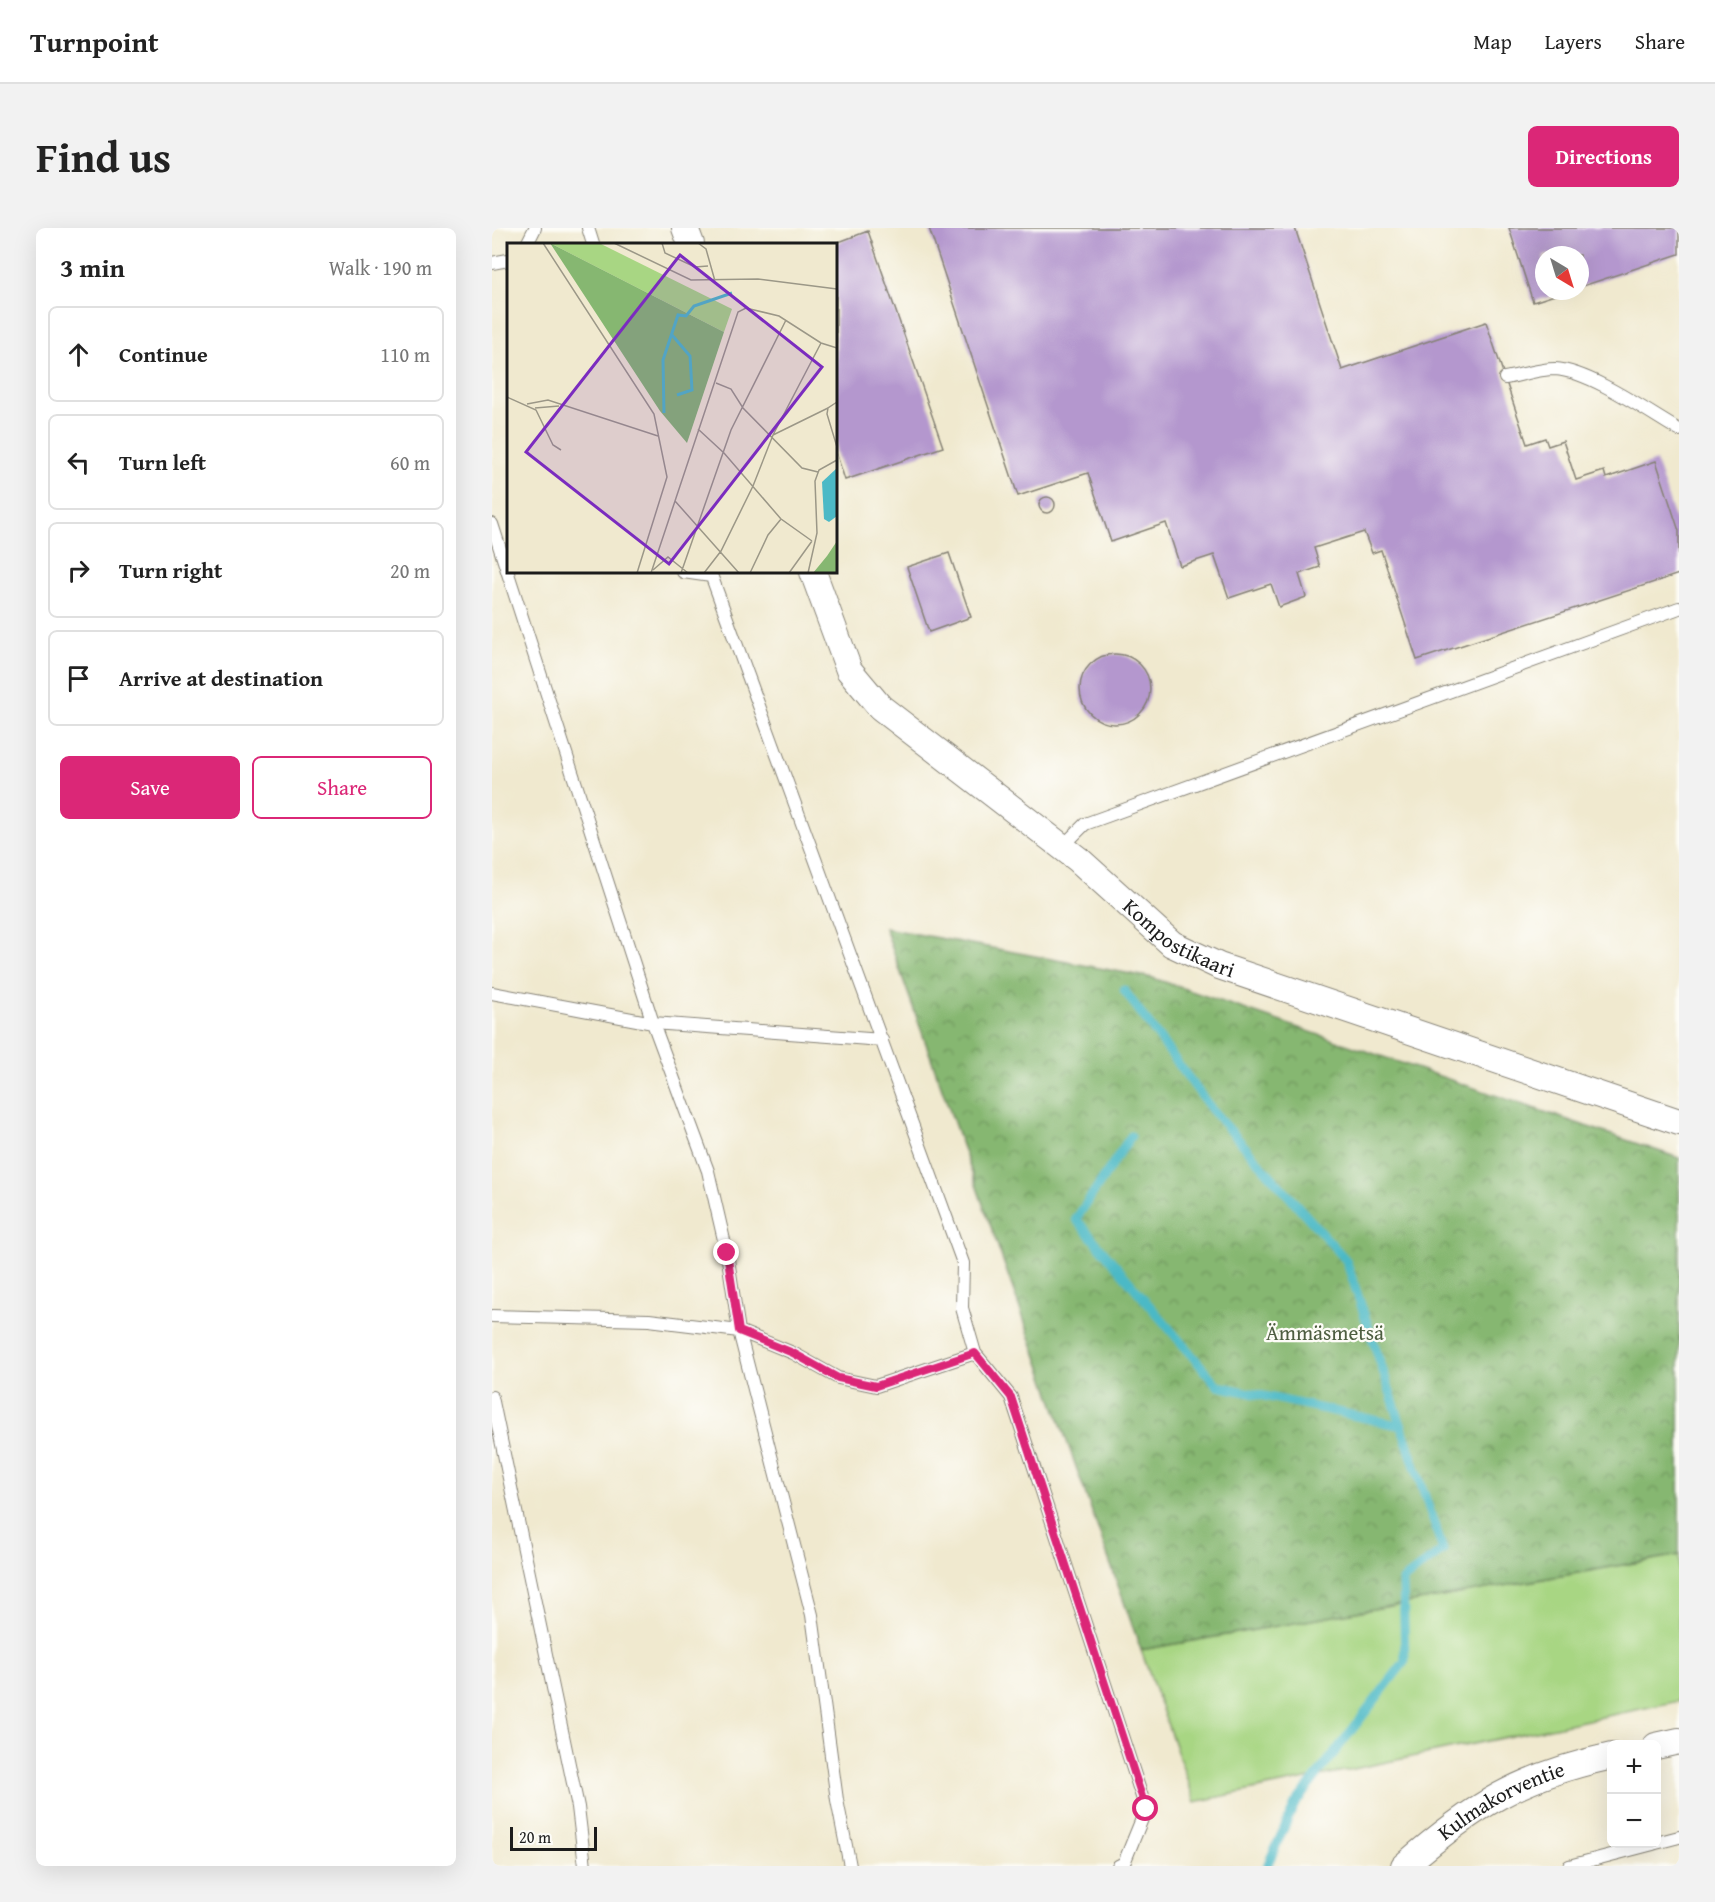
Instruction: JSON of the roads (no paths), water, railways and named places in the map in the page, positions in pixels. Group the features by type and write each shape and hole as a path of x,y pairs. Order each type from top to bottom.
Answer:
{"street":[{"path":"685,228 691,243"},
{"name":"Kompostikaari","path":"813,573 849,670 880,707 1062,847 1172,944 1220,966 1679,1122"},
{"path":"1661,1745 1679,1741"},
{"name":"Kulmakorventie","path":"1404,1866 1442,1833 1480,1806 1521,1783 1568,1766 1607,1757"}],"lane":[{"path":"528,243 535,228"},
{"path":"588,228 593,243"},
{"path":"492,263 507,260"},
{"path":"1505,378 1554,369 1571,372 1595,382 1679,430"},
{"path":"492,524 507,567"},
{"path":"509,573 653,1023 708,1171 727,1253 739,1331 812,1615 837,1800 850,1866"},
{"path":"710,574 963,1263 962,1308 975,1353 1011,1397 1146,1809 1124,1863 1118,1866"},
{"path":"1062,847 1085,824 1676,610"},
{"path":"492,993 653,1023 882,1040"},
{"path":"492,1316 649,1320 739,1331 793,1353 838,1378 876,1386 975,1353"},
{"path":"492,1397 578,1808 585,1866"},
{"path":"1661,1842 1679,1837"},
{"path":"1569,1866 1636,1848"}],"waterway":[{"path":"1124,990 1212,1110 1346,1260 1443,1550 1403,1580 1405,1661 1295,1804 1267,1866"},
{"path":"1131,1136 1076,1219 1218,1386 1402,1426"}],"park label":[{"name":"Ämmäsmetsä","path":"1325,1333"}]}
